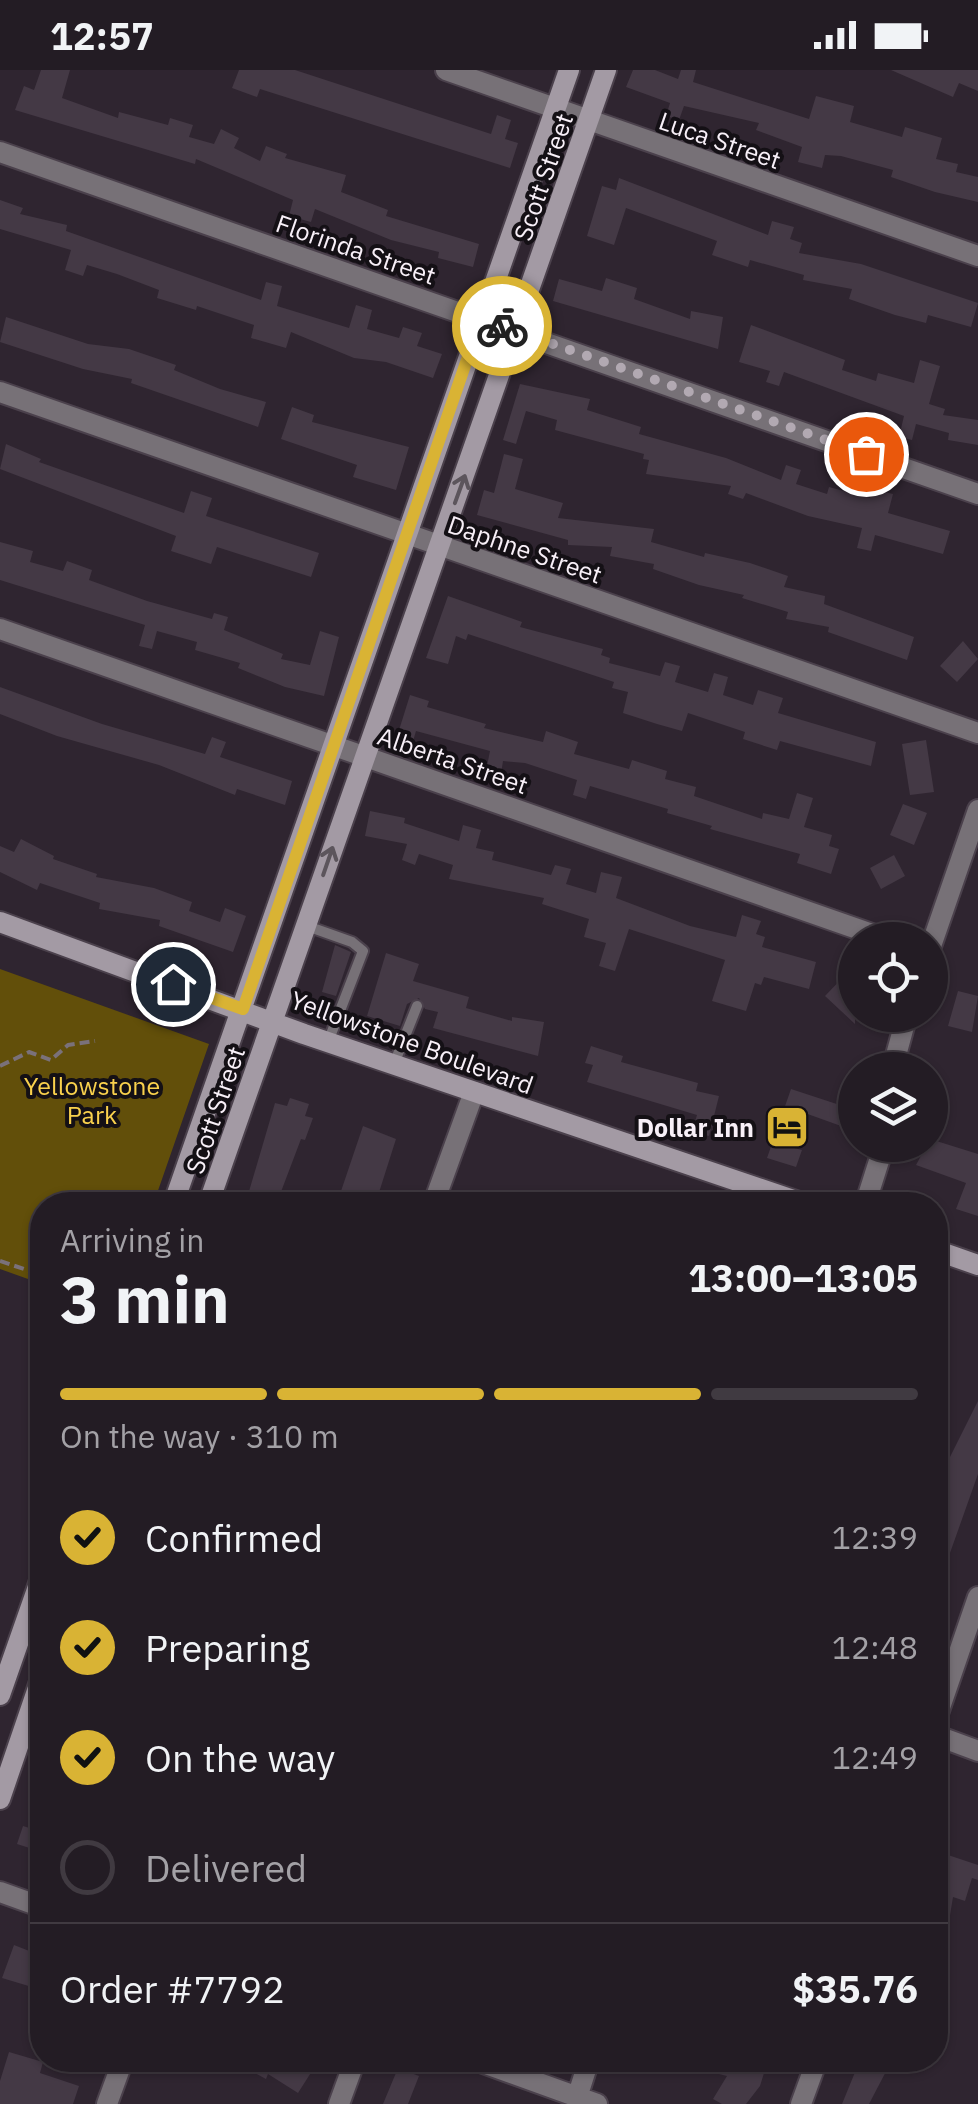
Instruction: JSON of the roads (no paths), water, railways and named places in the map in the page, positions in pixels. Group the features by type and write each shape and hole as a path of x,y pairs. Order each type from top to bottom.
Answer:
{"main road":[{"name":"Scott Street","path":"178,1192 570,70"},
{"name":"Scott Street","path":"213,1192 606,70"},
{"name":"Yellowstone Boulevard","path":"0,922 328,1042 770,1192"},
{"path":"948,1255 978,1265"},
{"path":"0,1695 30,1609"},
{"path":"0,1798 30,1711"}],"street":[{"name":"Luca Street","path":"446,70 978,256"},
{"name":"Florinda Street","path":"0,152 978,494"},
{"name":"Daphne Street","path":"0,392 978,733"},
{"name":"Alberta Street","path":"0,629 838,922"},
{"path":"939,922 978,810"},
{"path":"438,1192 474,1092"},
{"path":"869,1192 879,1162"},
{"path":"948,1684 978,1597"},
{"path":"948,1740 978,1750"},
{"path":"0,1892 30,1903"},
{"path":"107,2104 118,2072"},
{"path":"339,2104 351,2072"},
{"path":"506,2072 583,2102 587,2072"},
{"path":"801,2104 813,2072"}],"lane":[{"path":"306,925 352,942 363,951 328,1042"},
{"path":"394,1064 417,1006"}],"place":[{"name":"Dollar Inn","path":"787,1127"}],"park label":[{"name":"Yellowstone Park","path":"92,1100"}]}
